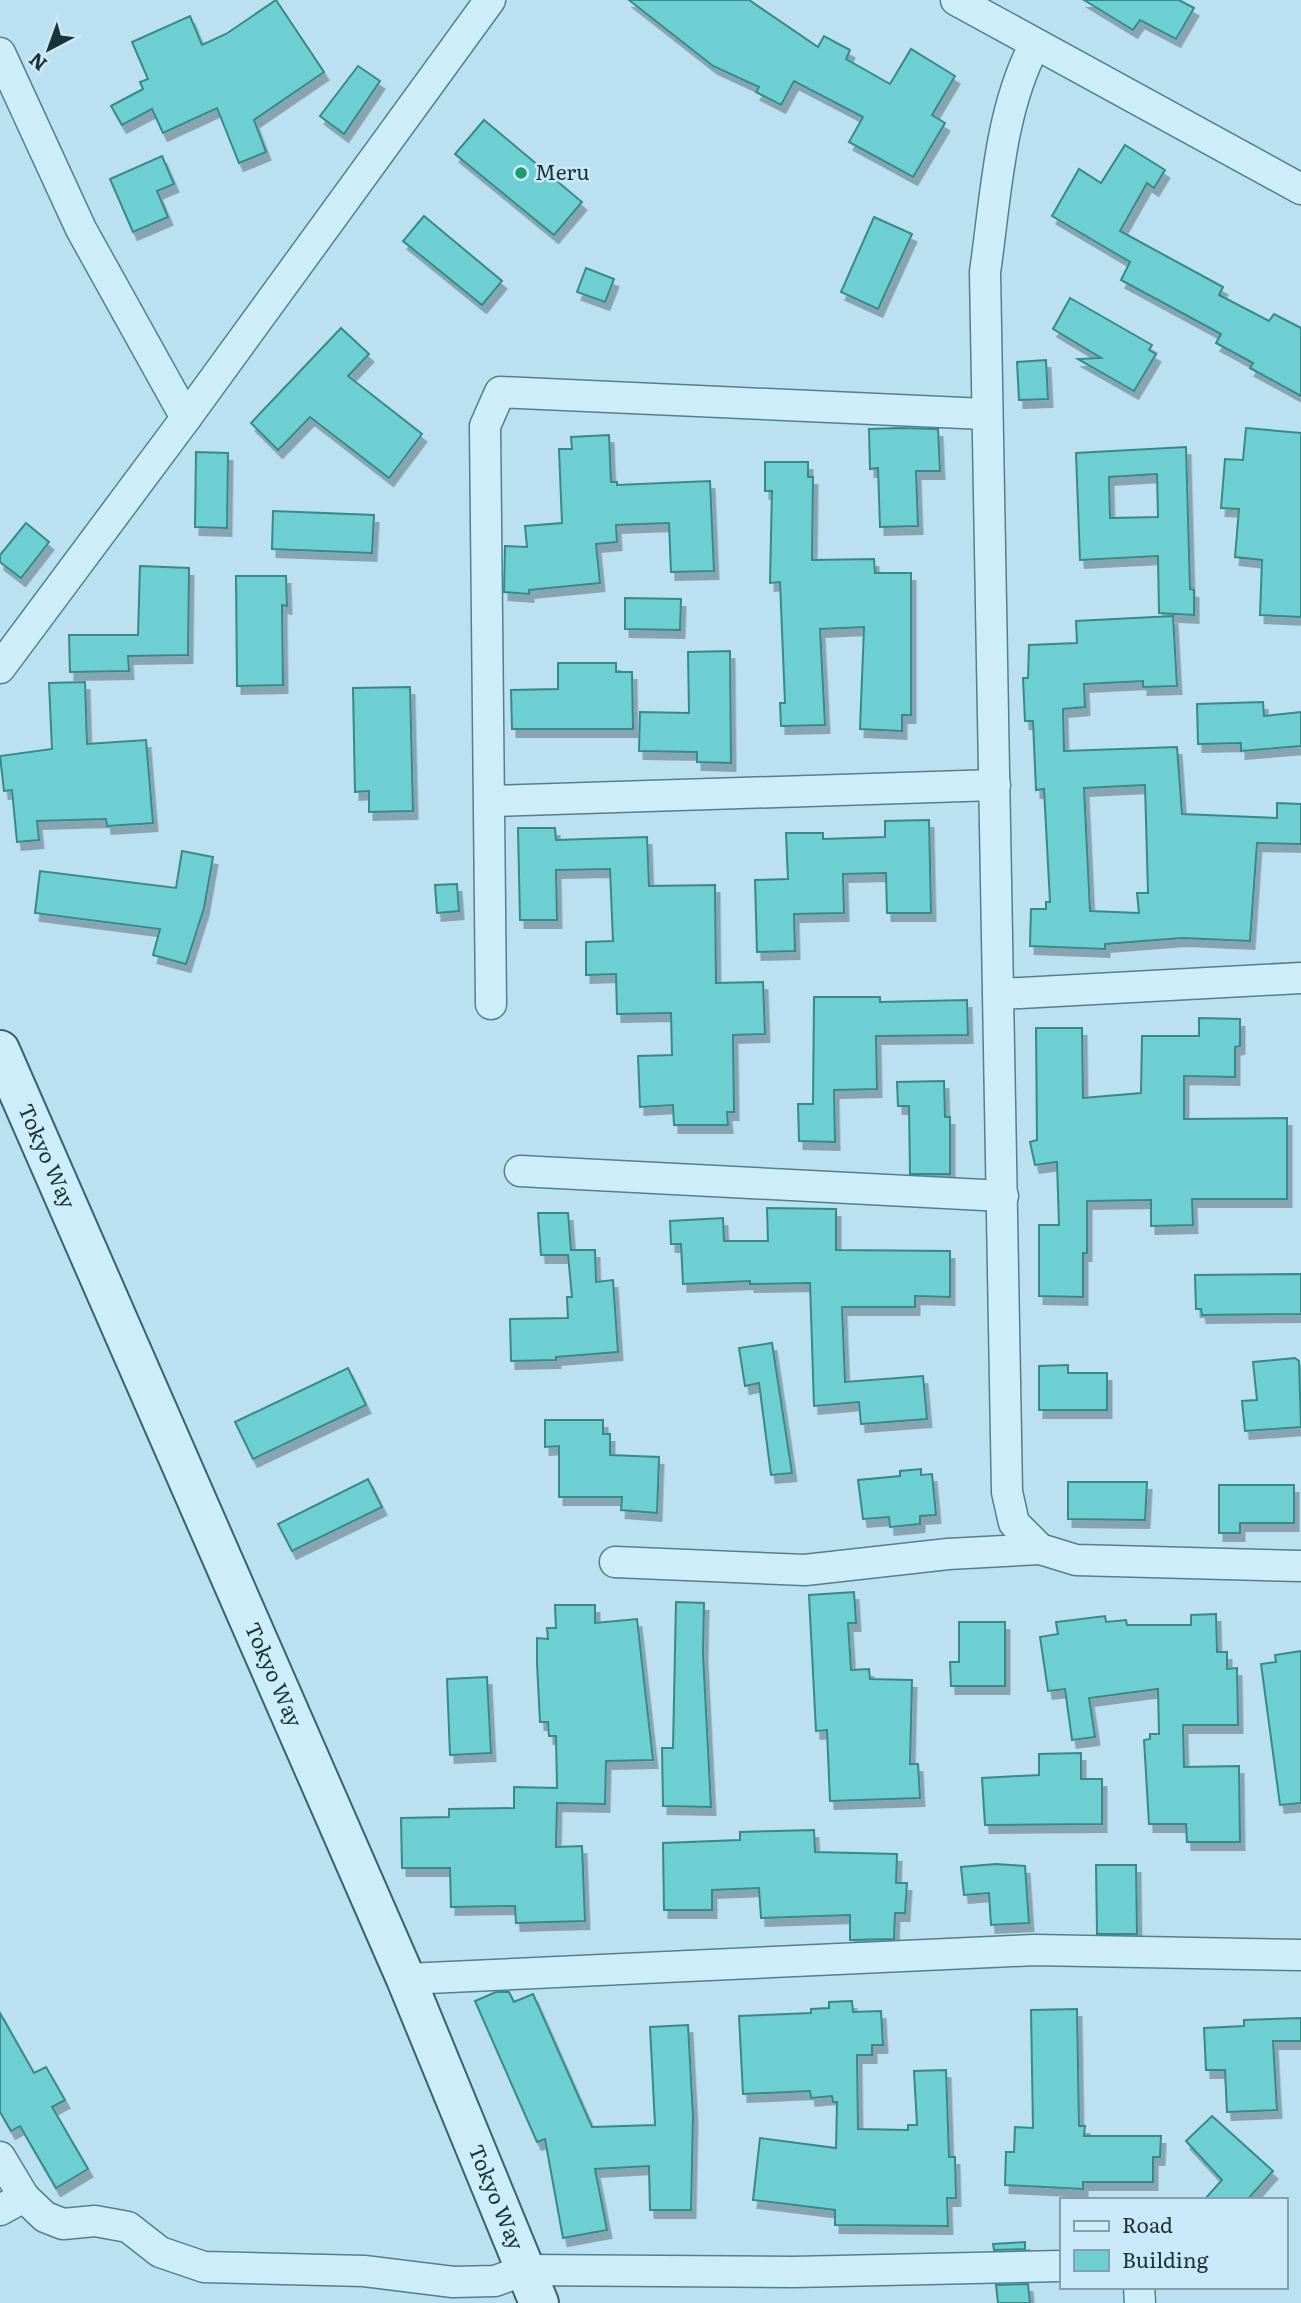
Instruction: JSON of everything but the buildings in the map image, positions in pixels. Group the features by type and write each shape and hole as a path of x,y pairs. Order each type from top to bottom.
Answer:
{"main road":[{"name":"Tokyo Way","path":"0,1050 406,1979 532,2286"}],"street":[{"path":"0,667 186,418 490,0"},
{"path":"956,0 1301,190"},
{"path":"1035,44 1023,68 1009,114 985,272 985,414 1000,994 1007,1492 1014,1523 1040,1549"},
{"path":"0,53 81,229 186,418"},
{"path":"491,1004 491,801 485,426 500,392 985,414"},
{"path":"491,801 995,785"},
{"path":"1000,994 1301,978"},
{"path":"520,1171 1003,1196"},
{"path":"615,1562 805,1570 948,1554 1040,1549 1076,1560 1301,1566"},
{"path":"406,1979 1035,1950 1301,1955"},
{"path":"0,2157 12,2204 63,2224 95,2221 128,2227 160,2252 204,2267 364,2271 453,2282 495,2281 532,2286 793,2272 1060,2266"}],"place":[{"name":"Meru","path":"521,173"}]}
